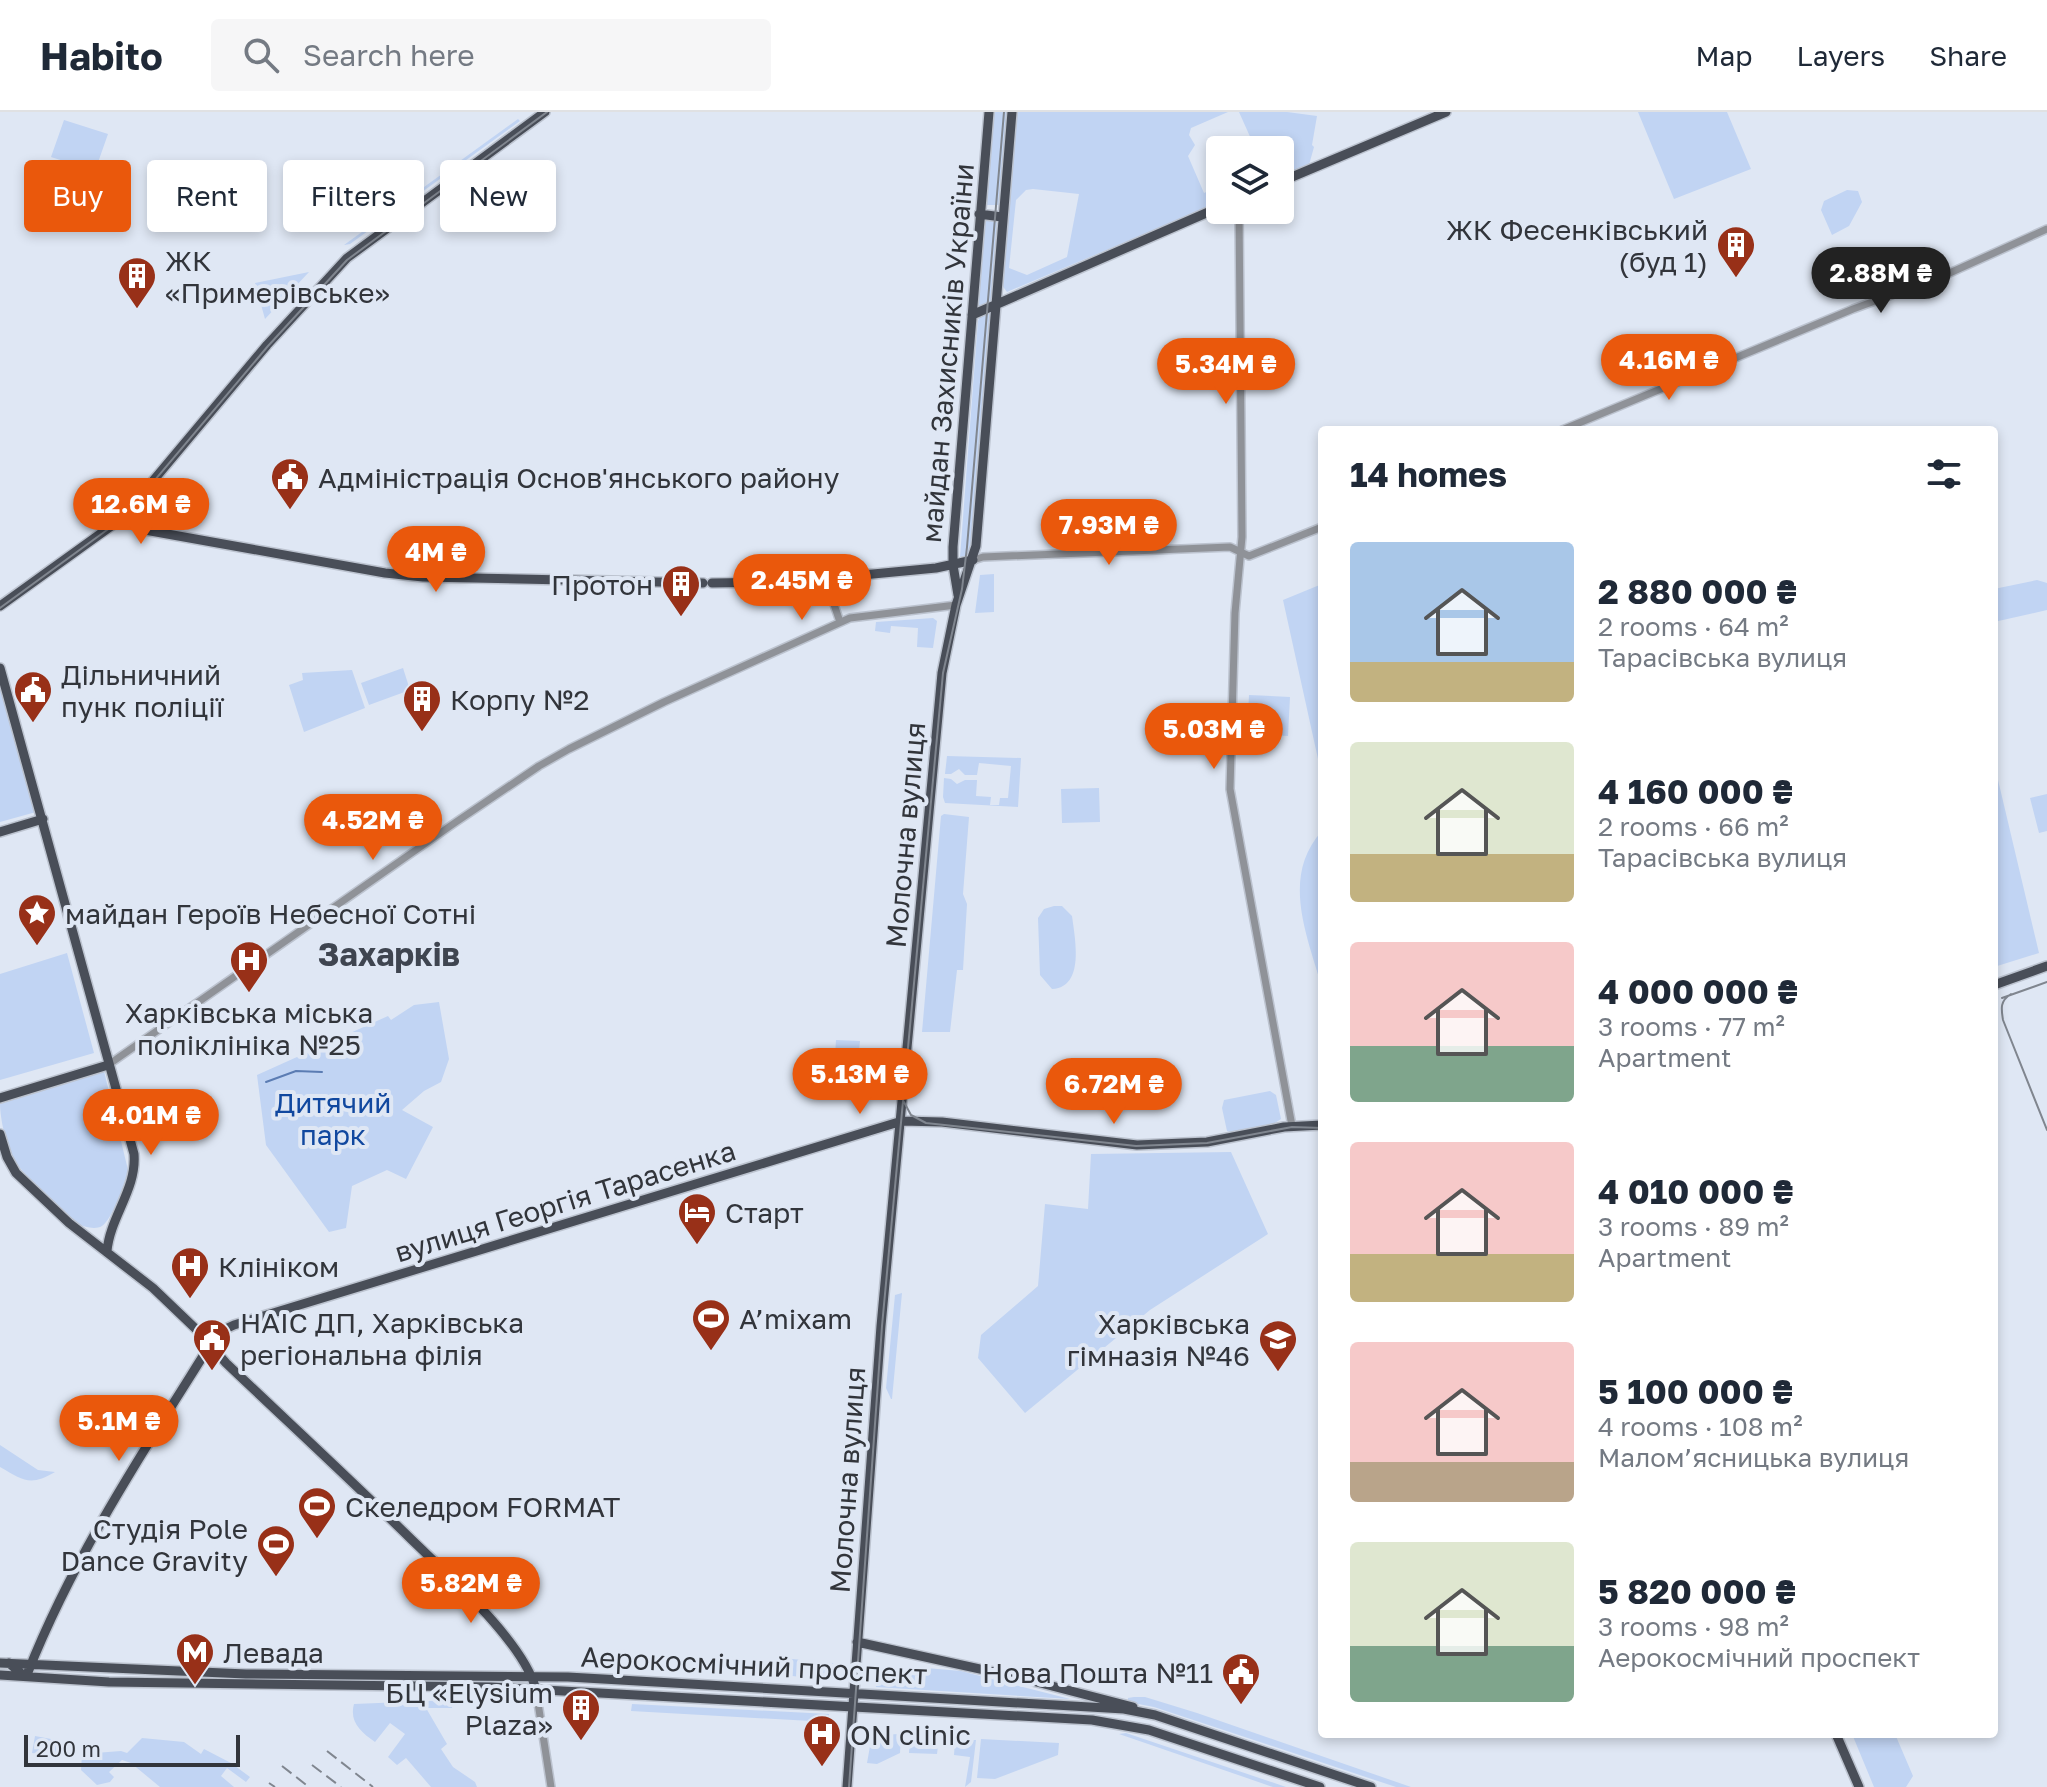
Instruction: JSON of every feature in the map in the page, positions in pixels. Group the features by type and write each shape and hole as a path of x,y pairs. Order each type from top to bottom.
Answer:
{"main road":[{"path":"0,606 121,519 267,345 345,260 545,112"},
{"name":"майдан Захисників України","path":"957,601 953,565 989,112"},
{"name":"майдан Захисників України","path":"957,601 973,560 1012,112"},
{"path":"1294,176 1446,112"},
{"path":"972,315 1206,213"},
{"path":"979,214 1002,217"},
{"path":"121,519 145,530 385,573 472,579 707,583 825,578 953,565 973,560"},
{"name":"Молочна вулиця","path":"847,1787 881,1326 942,673 957,601"},
{"path":"0,668 135,1165 107,1251"},
{"path":"0,832 43,819"},
{"path":"1998,984 2047,966"},
{"path":"0,1098 108,1065"},
{"name":"вулиця Георгія Тарасенка","path":"210,1345 221,1331 247,1321 902,1121 942,1122 1137,1145 1216,1141 1292,1126 1318,1125"},
{"path":"0,1134 16,1173 69,1223 153,1288 226,1363 448,1576 518,1654 551,1676"},
{"path":"24,1672 88,1547 210,1345"},
{"path":"857,1642 1115,1700 1155,1715"},
{"path":"518,1654 536,1690"},
{"path":"5,1663 24,1672"},
{"name":"Аерокосмічний проспект","path":"24,1672 44,1665 246,1674 551,1676 1124,1709 1155,1715 1371,1787"},
{"path":"4,1675 24,1672"},
{"name":"Аерокосмічний проспект","path":"24,1672 109,1682 491,1687 1119,1724 1149,1730 1320,1787"},
{"path":"1063,1688 1074,1699 1065,1706"},
{"path":"1838,1738 1859,1787"}],"street":[{"path":"1239,224 1240,552 1231,711 1232,803 1292,1126"},
{"path":"1572,426 1853,309 1943,276 2047,229"},
{"name":"майдан Захисників України","path":"973,560 1230,547 1249,556 1318,529"},
{"path":"825,578 840,622"},
{"path":"108,1065 539,766 664,702 840,622 860,615 957,601"},
{"path":"536,1690 551,1787"}],"green space":[{"path":"992,112 1008,112 1000,205 985,205"},
{"path":"1015,112 1228,112 1191,128 1189,135 1195,145 1188,156 1206,192 1206,208 1007,292 1001,284","holes":["1026,190 1079,194 1067,257 1027,275 1009,268 1016,200"]},
{"path":"1239,112 1287,112 1317,116 1309,165 1294,171 1294,136 1250,136"},
{"path":"1638,112 1727,112 1751,169 1674,199"},
{"path":"518,119 520,121 466,160 461,160"},
{"path":"64,120 108,134 99,160 60,160 51,157"},
{"path":"440,175 440,179 424,190 424,187"},
{"path":"1847,190 1858,191 1862,202 1849,226 1832,235 1821,210 1824,201"},
{"path":"984,220 997,221 991,302 978,307"},
{"path":"362,232 367,232 350,244 344,245"},
{"path":"309,272 265,319 255,283"},
{"path":"988,313 991,317 972,544 969,557 960,557 978,321 980,316"},
{"path":"994,574 994,612 975,613 980,575"},
{"path":"2037,580 2047,583 2047,610 1998,621 1998,588"},
{"path":"1318,586 1318,759 1283,600"},
{"path":"933,618 937,621 933,648 917,647 918,628 891,626 890,633 875,631 876,622"},
{"path":"403,668 410,690 369,705 361,683"},
{"path":"352,670 365,708 304,732 289,685 303,680 302,673"},
{"path":"0,681 36,812 0,822"},
{"path":"1249,695 1290,697 1288,736 1247,734"},
{"path":"947,756 1021,758 1018,807 945,803 944,778 957,784 977,780 976,796 991,797 990,805 999,805 1000,798 1008,798 1011,766 979,763 977,775 965,775 959,769 945,774"},
{"path":"1998,780 2039,953 1998,966"},
{"path":"1099,788 1100,822 1062,823 1061,789"},
{"path":"2047,794 2047,831 2039,833 2030,798"},
{"path":"941,816 969,817 963,894 967,904 963,970 957,970 950,1032 922,1032"},
{"path":"1318,837 1318,974 1301,908 1302,868"},
{"path":"1062,906 1072,916 1076,960 1069,980 1052,989 1040,975 1038,918 1044,909"},
{"path":"67,953 94,1053 0,1080 0,974"},
{"name":"Дитячий парк","path":"439,1002 449,1059 441,1082 424,1091 402,1110 433,1127 406,1179 387,1170 352,1186 346,1228 329,1232 266,1145 257,1075 388,1016 391,1020 414,1005"},
{"path":"836,1040 860,1041 856,1080 833,1086"},
{"path":"104,1071 128,1170 110,1216 102,1226 93,1228 72,1220 16,1163 5,1135 0,1104"},
{"path":"1270,1091 1276,1095 1281,1119 1234,1133 1227,1131 1222,1108 1224,1100"},
{"path":"1231,1152 1268,1234 1150,1310 1025,1413 978,1358 981,1335 1038,1286 1045,1204 1088,1209 1091,1154"},
{"path":"902,1293 891,1399 886,1388 895,1295"},
{"path":"0,1445 38,1470 55,1472 33,1480 15,1475 0,1467"},
{"path":"782,1658 843,1664 831,1675 798,1677 781,1675 778,1662"},
{"path":"926,1668 961,1671 1070,1699 876,1687 875,1680"},
{"path":"1145,1697 1197,1713 1411,1787 1396,1787 1154,1707 1128,1702 1128,1698"},
{"path":"453,1700 452,1708 426,1708 447,1744 441,1749 453,1767 475,1782 477,1787 431,1787 406,1758 397,1765 388,1757 405,1734 390,1723 375,1742 361,1730 353,1716 354,1704"},
{"path":"632,1704 829,1714 829,1722 631,1711"},
{"path":"1126,1733 1286,1787 1273,1787 1119,1734"},
{"path":"901,1734 900,1753 877,1764 867,1763 872,1735"},
{"path":"35,1736 51,1739 63,1748 61,1757 32,1753"},
{"path":"910,1737 939,1738 937,1754 909,1753"},
{"path":"142,1738 184,1742 201,1754 204,1749 250,1777 246,1782 227,1768 221,1776 234,1787 160,1787 131,1763 122,1760 109,1772 114,1777 110,1782 97,1785 81,1770 82,1754 127,1753"},
{"path":"1854,1738 1897,1738 1913,1776 1906,1787 1874,1787"},
{"path":"981,1739 1059,1743 1058,1755 995,1779 977,1778"},
{"path":"955,1740 976,1740 971,1782 965,1787 970,1757 954,1755"}],"waterway":[{"path":"266,1082 296,1071 322,1072"}],"tram line":[{"path":"0,608 122,519 268,346 347,260 547,112"},
{"path":"849,1787 882,1326 943,673 962,589 967,547 1004,112"},
{"path":"2002,998 2047,982"},
{"path":"2011,994 2002,1005 2003,1020 2047,1130"},
{"path":"904,1102 911,1115 926,1123 1136,1146 1207,1143 1292,1127 1318,1128"}],"railway":[{"path":"327,1751 373,1787"},
{"path":"312,1765 341,1787"},
{"path":"282,1766 309,1787"},
{"path":"269,1783 275,1787"}],"place":[{"name":"ЖК Фесенківський (буд 1)","path":"1736,279"},
{"name":"ЖК «Примерівське»","path":"137,310"},
{"name":"Адміністрація Основ'янського району","path":"290,511"},
{"name":"Протон","path":"681,618"},
{"name":"Дільничний пунк поліції","path":"33,724"},
{"name":"Корпу №2","path":"422,733"},
{"name":"майдан Героїв Небесної Сотні","path":"37,947"},
{"name":"Харківська міська поліклініка №25","path":"249,994"},
{"name":"Старт","path":"697,1246"},
{"name":"Клініком","path":"190,1300"},
{"name":"A’mixam","path":"711,1352"},
{"name":"НАІС ДП, Харківська регіональна філія","path":"212,1372"},
{"name":"Харківська гімназія №46","path":"1278,1373"},
{"name":"Скеледром FORMAT","path":"317,1540"},
{"name":"Студія Pole Dance Gravity","path":"276,1578"},
{"name":"Левада","path":"195,1686"},
{"name":"Нова Пошта №11","path":"1241,1706"},
{"name":"БЦ «Elysium Plaza»","path":"581,1742"},
{"name":"ON clinic","path":"822,1768"}],"district":[{"name":"Захарків","path":"389,954"}]}
